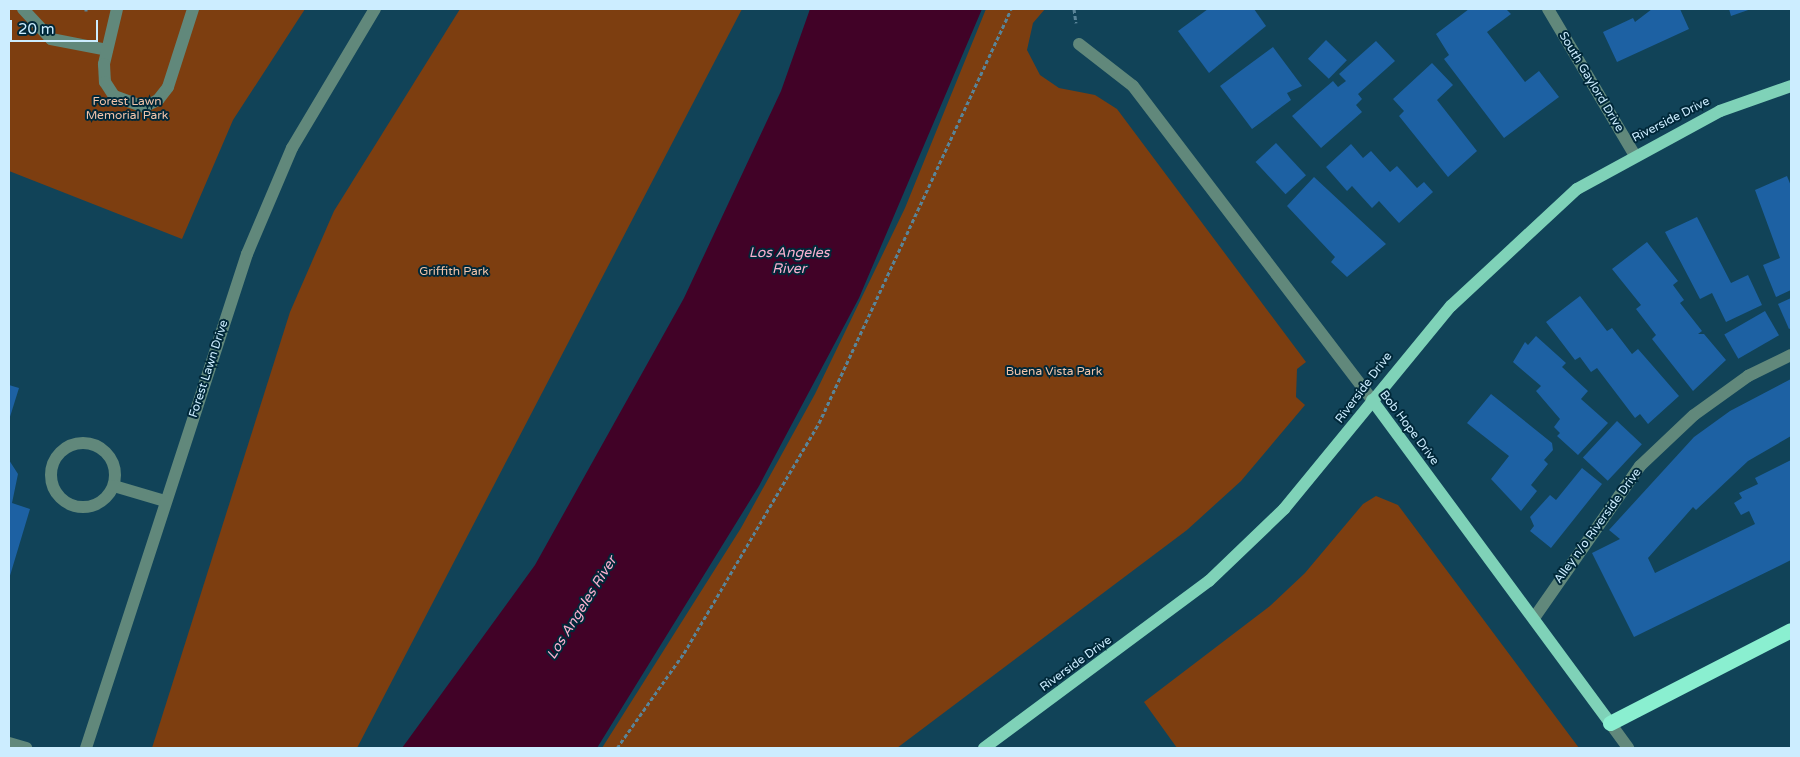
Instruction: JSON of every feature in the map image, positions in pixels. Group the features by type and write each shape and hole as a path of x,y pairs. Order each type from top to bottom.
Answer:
{"highway":[{"path":"1610,723 1791,630"}],"main road":[{"name":"Riverside Drive","path":"984,748 1209,581 1284,509 1451,306 1577,189 1634,154 1720,111 1791,86"},
{"name":"Bob Hope Drive","path":"1372,400 1610,723"}],"street":[{"path":"23,9 51,39 107,50"},
{"path":"117,9 107,50 105,82 114,96 144,106 158,100 168,87 193,9"},
{"name":"Forest Lawn Drive","path":"86,748 247,254 292,148 376,9"},
{"name":"South Gaylord Drive","path":"1548,9 1634,154"},
{"name":"Bob Hope Drive","path":"1079,44 1133,86 1372,400"},
{"name":"Alley n/o Riverside Drive","path":"1534,618 1640,466 1694,415 1748,376 1791,355"},
{"path":"93,444 110,456 116,476 114,486 100,503 80,507 54,489 52,468 67,448 93,444"},
{"path":"114,486 165,501"},
{"name":"Bob Hope Drive","path":"1610,723 1628,748"},
{"path":"9,743 26,748"}],"path":[{"path":"617,748 684,653 819,423 1011,9"}],"green space":[{"name":"Forest Lawn Memorial Park","path":"9,9 305,9 233,120 182,239 9,171"},
{"name":"Griffith Park","path":"460,9 742,9 357,748 152,748 290,312 334,211"},
{"name":"Buena Vista Park","path":"986,9 1045,9 1033,23 1027,50 1040,75 1059,88 1095,95 1117,109 1306,362 1297,369 1296,397 1305,405 1241,481 1187,530 897,748 602,748 741,528 815,394 905,208"},
{"path":"1376,496 1398,505 1579,748 1177,748 1144,702 1270,606 1305,573 1363,504"}],"water":[{"name":"Los Angeles River","path":"810,9 982,9 859,298 759,486 597,748 402,748 535,565 684,298 781,91"}],"building":[{"path":"1208,9 1254,9 1266,26 1209,73 1178,31"},
{"path":"1469,9 1506,9 1511,14 1487,32 1525,82 1539,71 1559,97 1504,138 1444,59 1449,55 1436,34"},
{"path":"1652,9 1680,9 1689,29 1617,62 1603,32 1633,18 1635,22"},
{"path":"1729,9 1751,9 1731,16"},
{"path":"1326,40 1347,60 1329,79 1308,59"},
{"path":"1376,41 1395,61 1358,94 1362,99 1356,105 1362,112 1321,148 1292,116 1333,81 1338,87 1346,81 1339,74"},
{"path":"1273,47 1302,86 1287,93 1291,100 1252,129 1220,86"},
{"path":"1432,63 1453,85 1437,100 1477,151 1448,177 1399,116 1404,111 1393,99"},
{"path":"1276,143 1306,175 1286,194 1256,162"},
{"path":"1351,144 1363,158 1371,151 1390,172 1397,166 1417,188 1424,182 1433,192 1399,223 1379,201 1372,208 1352,186 1347,191 1326,167"},
{"path":"1787,176 1791,186 1791,290 1776,297 1763,265 1780,258 1755,190"},
{"path":"1314,177 1386,244 1347,277 1331,262 1335,257 1287,206"},
{"path":"1697,217 1731,283 1748,275 1762,305 1726,322 1712,293 1700,299 1665,232"},
{"path":"1647,242 1678,281 1673,285 1684,300 1680,303 1702,331 1698,334 1704,334 1726,360 1693,391 1652,339 1656,335 1636,309 1641,305 1612,269"},
{"path":"1580,296 1607,331 1612,328 1632,354 1638,349 1679,396 1648,424 1640,414 1635,418 1597,368 1591,372 1580,357 1575,360 1546,322"},
{"path":"1791,298 1791,328 1789,329 1778,304"},
{"path":"1765,311 1779,335 1738,359 1724,334"},
{"path":"1536,336 1566,363 1562,367 1588,391 1581,399 1608,423 1578,455 1557,436 1560,433 1554,427 1560,419 1536,391 1541,386 1513,362 1525,342 1528,345"},
{"path":"1791,379 1791,436 1748,461 1696,510 1693,507 1648,558 1655,573 1755,524 1749,511 1741,515 1734,503 1742,498 1739,493 1758,484 1755,478 1791,460 1791,560 1634,637 1592,553 1620,539 1609,530 1694,437 1730,411"},
{"path":"9,385 19,388 9,420"},
{"path":"1491,394 1552,443 1553,450 1544,460 1548,464 1531,485 1537,491 1521,511 1491,479 1509,456 1467,423"},
{"path":"1617,421 1642,444 1608,481 1583,458"},
{"path":"9,460 18,474 12,503 30,509 9,579"},
{"path":"1582,468 1602,484 1551,548 1530,531 1534,526 1530,517 1550,495 1556,500"}]}
